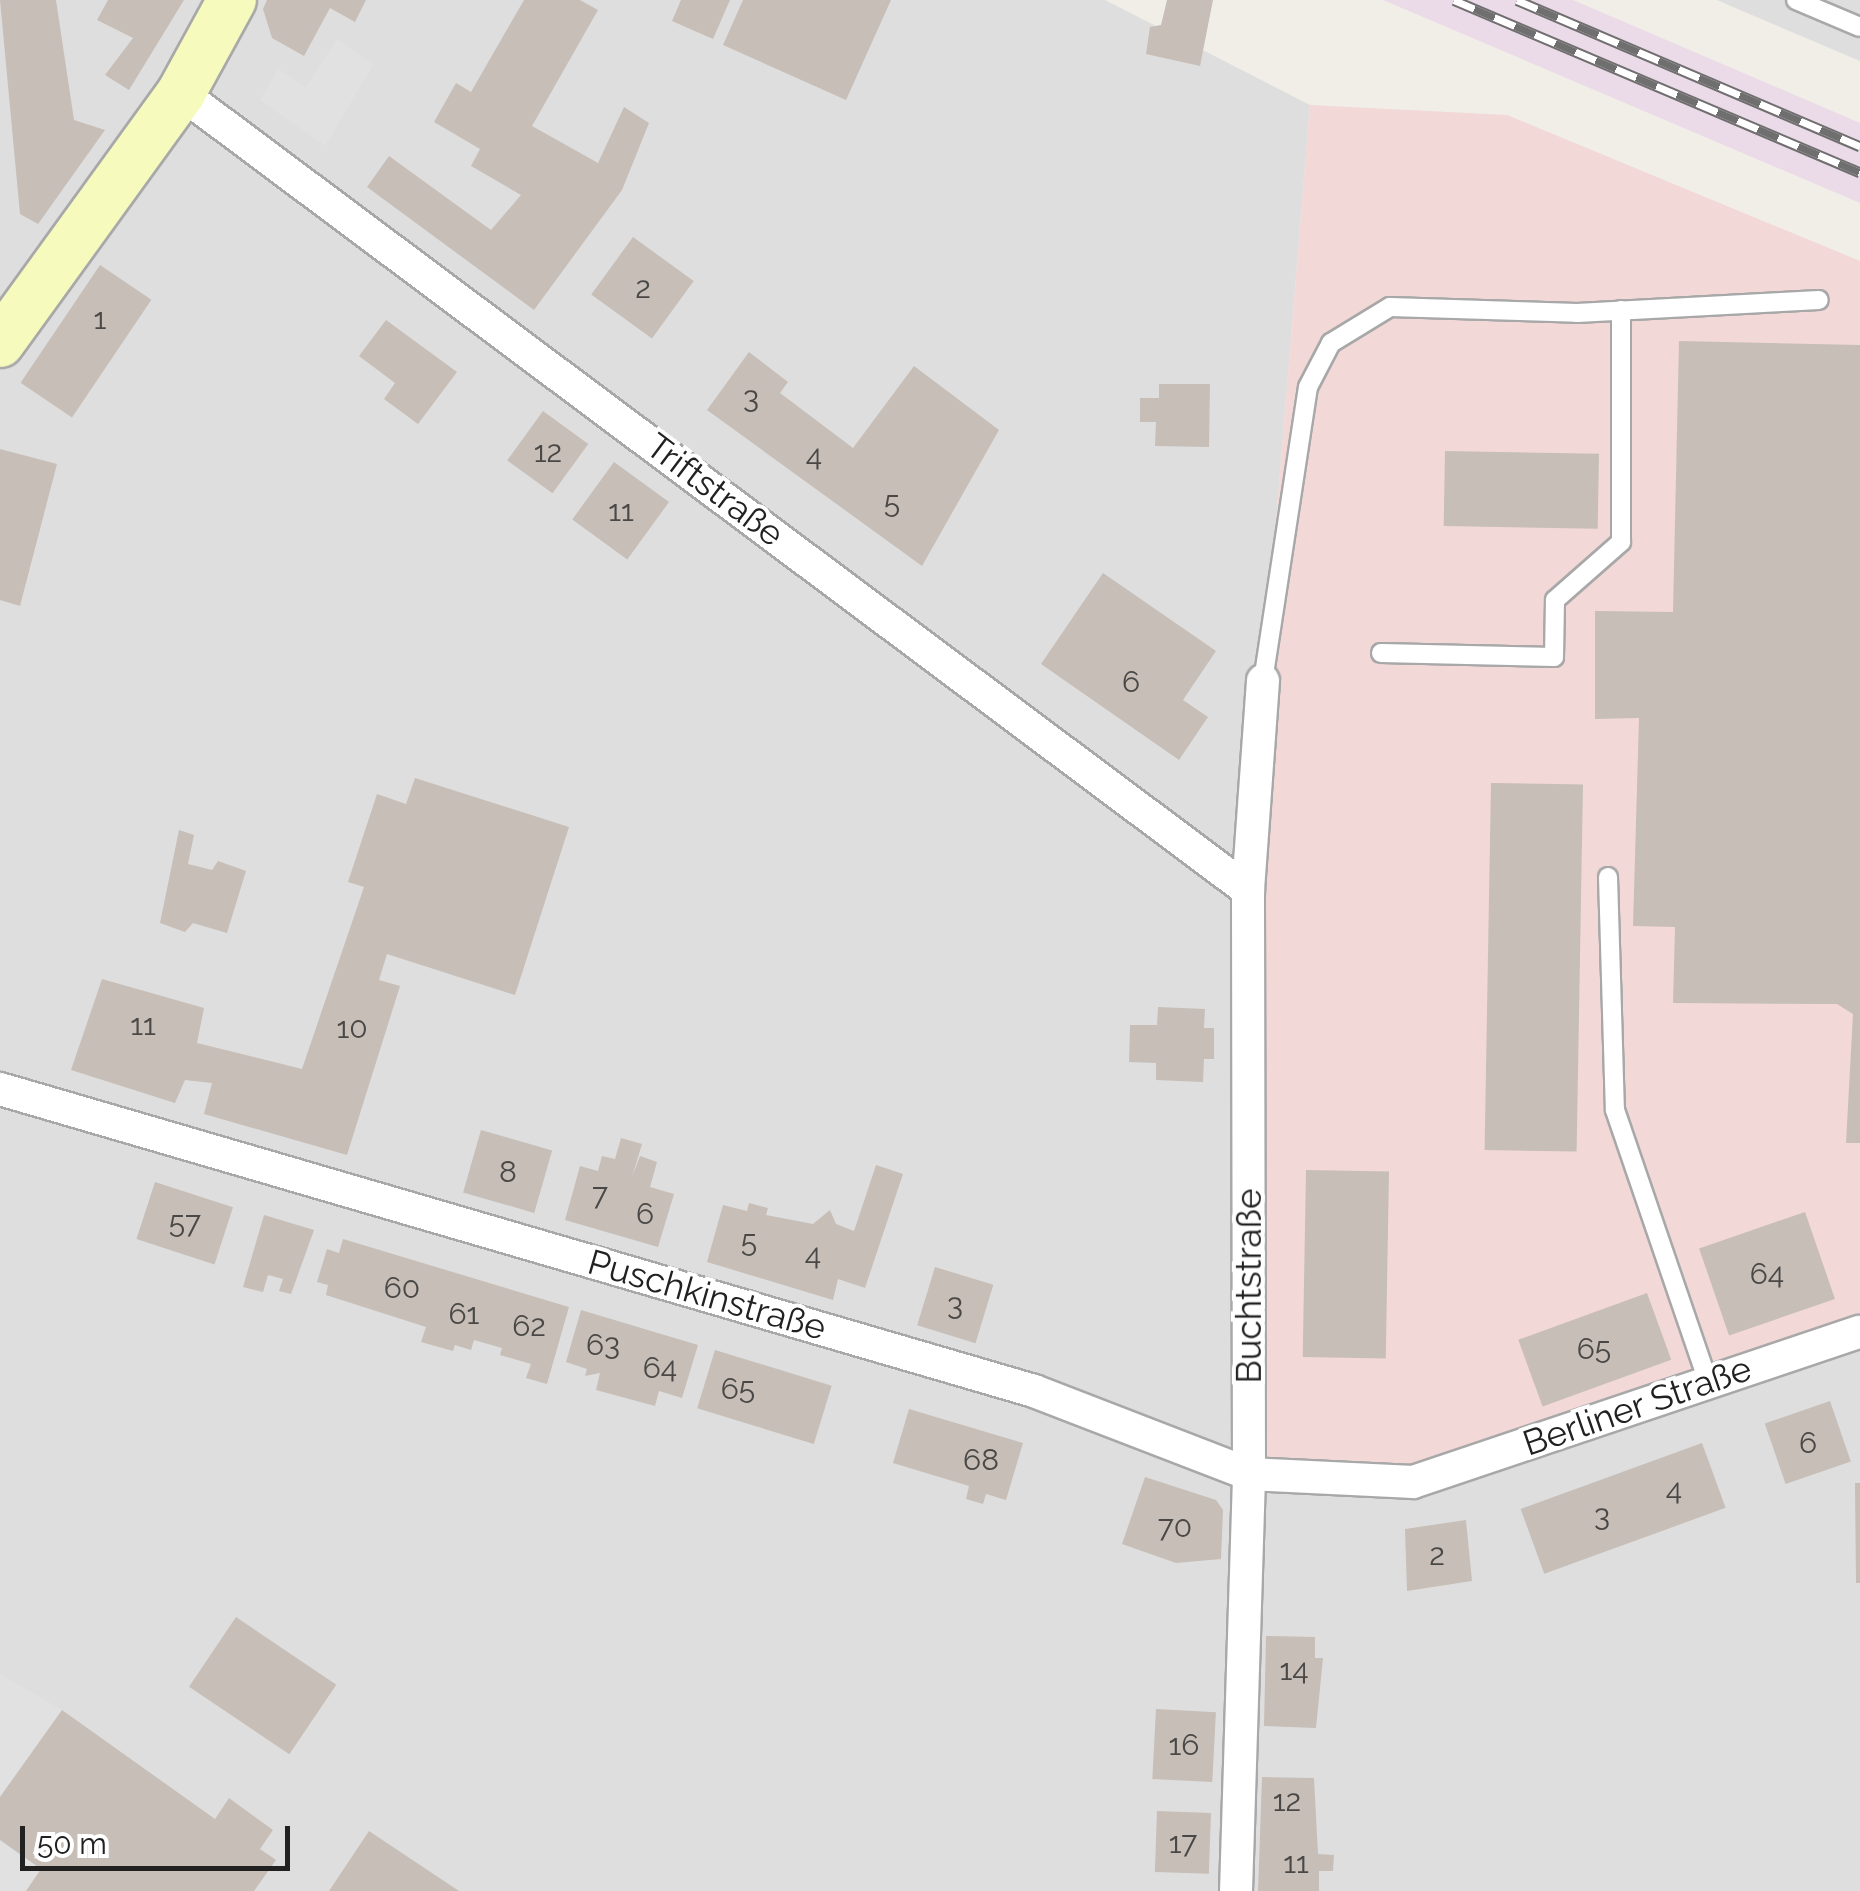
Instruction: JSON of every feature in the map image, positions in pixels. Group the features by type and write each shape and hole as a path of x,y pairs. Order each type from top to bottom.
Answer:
{"main road":[{"path":"7,331 180,92 232,0"}],"street":[{"name":"Triftstraße","path":"180,92 1248,890"},
{"name":"Buchtstraße","path":"1236,1891 1250,1474 1248,890 1263,681"},
{"name":"Puschkinstraße","path":"0,1089 1034,1391 1250,1474 1414,1482"},
{"name":"Berliner Straße","path":"1414,1482 1860,1332"}],"lane":[{"path":"1796,0 1860,28"},
{"path":"1263,681 1308,387 1330,344 1390,307 1621,310 1819,300"},
{"path":"1381,653 1554,657 1556,600 1621,542 1621,310"},
{"path":"1608,877 1616,1110 1708,1382"}],"shaded area":[{"path":"0,0 1105,0 1310,105 1263,681 1860,1322 1860,1891 0,1891"},
{"path":"1383,0 1573,0 1860,123 1860,203"},
{"path":"1717,0 1860,0 1860,61 1733,7"},
{"path":"337,39 373,65 325,146 260,100 278,69 306,87"},
{"path":"1310,105 1507,115 1860,261 1860,1322 1413,1482 1249,1474 1263,681"},
{"path":"0,1674 62,1710 0,1797"},
{"path":"0,1840 41,1869 26,1891 0,1891"}],"building":[{"path":"0,0 56,0 74,120 105,130 38,224 20,214"},
{"path":"108,0 184,0 129,90 105,75 133,38 97,20"},
{"path":"267,0 366,0 355,22 330,8 304,56 272,38 263,9"},
{"path":"524,0 580,0 598,10 532,126 598,163 624,107 649,123 622,190 534,310 367,187 389,156 491,230 521,195 471,166 480,149 434,122 456,83 471,92"},
{"path":"681,0 730,0 713,39 672,21"},
{"path":"743,0 891,0 846,100 723,45"},
{"path":"1167,0 1213,0 1200,66 1146,54 1150,27 1161,25"},
{"path":"633,237 694,281 652,339 591,294"},
{"path":"100,265 151,300 72,417 21,383"},
{"path":"386,320 457,372 418,424 384,399 395,383 359,356"},
{"path":"1679,341 1860,345 1860,1143 1846,1143 1853,1014 1837,1004 1673,1003 1675,927 1633,926 1639,718 1595,719 1595,611 1673,612"},
{"path":"749,352 788,382 780,393 853,448 914,366 999,430 922,566 707,410"},
{"path":"1159,384 1210,384 1209,447 1155,446 1156,422 1140,422 1140,398 1159,398"},
{"path":"543,411 588,444 552,493 507,460"},
{"path":"0,449 57,464 20,606 0,600"},
{"path":"1445,451 1599,454 1598,529 1444,526"},
{"path":"614,462 669,502 627,559 572,519"},
{"path":"1103,573 1216,651 1183,700 1208,717 1179,760 1041,664"},
{"path":"415,778 569,827 515,995 387,954 379,980 400,986 347,1155 204,1114 212,1083 185,1080 175,1103 71,1070 102,979 204,1008 197,1043 302,1069 364,887 348,882 377,794 406,804"},
{"path":"1491,783 1583,785 1577,1152 1485,1150"},
{"path":"179,830 194,835 188,864 212,870 218,861 246,871 227,933 193,923 185,932 160,923"},
{"path":"1158,1007 1205,1009 1204,1028 1214,1028 1214,1059 1204,1059 1203,1082 1156,1080 1156,1063 1129,1062 1130,1025 1157,1025"},
{"path":"481,1130 552,1150 534,1213 463,1192"},
{"path":"621,1138 642,1144 632,1177 640,1156 657,1162 650,1187 674,1194 658,1247 565,1220 580,1166 598,1171 602,1156 615,1159"},
{"path":"876,1165 903,1174 865,1288 838,1279 833,1300 707,1262 723,1205 747,1211 749,1203 768,1208 766,1215 813,1224 830,1210 836,1224 854,1231"},
{"path":"1306,1170 1389,1171 1386,1358 1303,1357"},
{"path":"155,1182 233,1207 214,1264 136,1239"},
{"path":"1805,1212 1835,1299 1729,1335 1699,1248"},
{"path":"264,1215 314,1230 291,1294 279,1291 283,1279 268,1275 263,1292 243,1287"},
{"path":"343,1239 569,1307 547,1384 526,1378 531,1364 500,1355 502,1348 474,1340 471,1350 455,1345 453,1351 421,1342 426,1327 326,1295 328,1285 317,1282 327,1249 339,1253"},
{"path":"935,1267 993,1285 975,1343 917,1325"},
{"path":"1647,1293 1671,1360 1543,1407 1518,1340"},
{"path":"581,1310 698,1345 682,1398 659,1391 655,1406 596,1390 600,1373 585,1376 587,1369 566,1362"},
{"path":"715,1350 832,1386 814,1444 697,1408"},
{"path":"1830,1401 1851,1462 1786,1484 1765,1423"},
{"path":"909,1409 1023,1443 1006,1500 986,1494 983,1504 966,1499 969,1486 893,1463"},
{"path":"1702,1443 1726,1508 1544,1574 1521,1509"},
{"path":"1145,1477 1216,1500 1223,1510 1221,1559 1176,1563 1122,1544"},
{"path":"1855,1483 1860,1483 1860,1583 1856,1583"},
{"path":"1466,1520 1472,1581 1407,1591 1405,1529"},
{"path":"236,1617 336,1685 289,1754 189,1687"},
{"path":"1266,1636 1315,1637 1315,1658 1323,1658 1316,1728 1264,1726"},
{"path":"1156,1709 1216,1712 1212,1782 1152,1779"},
{"path":"62,1710 215,1819 229,1798 273,1830 260,1849 276,1860 254,1891 26,1891 41,1869 0,1840 0,1797"},
{"path":"1262,1777 1314,1778 1318,1854 1334,1855 1333,1871 1319,1871 1319,1891 1258,1891"},
{"path":"1157,1811 1211,1813 1209,1874 1155,1872"},
{"path":"369,1831 459,1891 329,1891"}],"railway":[{"path":"1454,0 1860,172"},
{"path":"1517,0 1860,146"}]}
